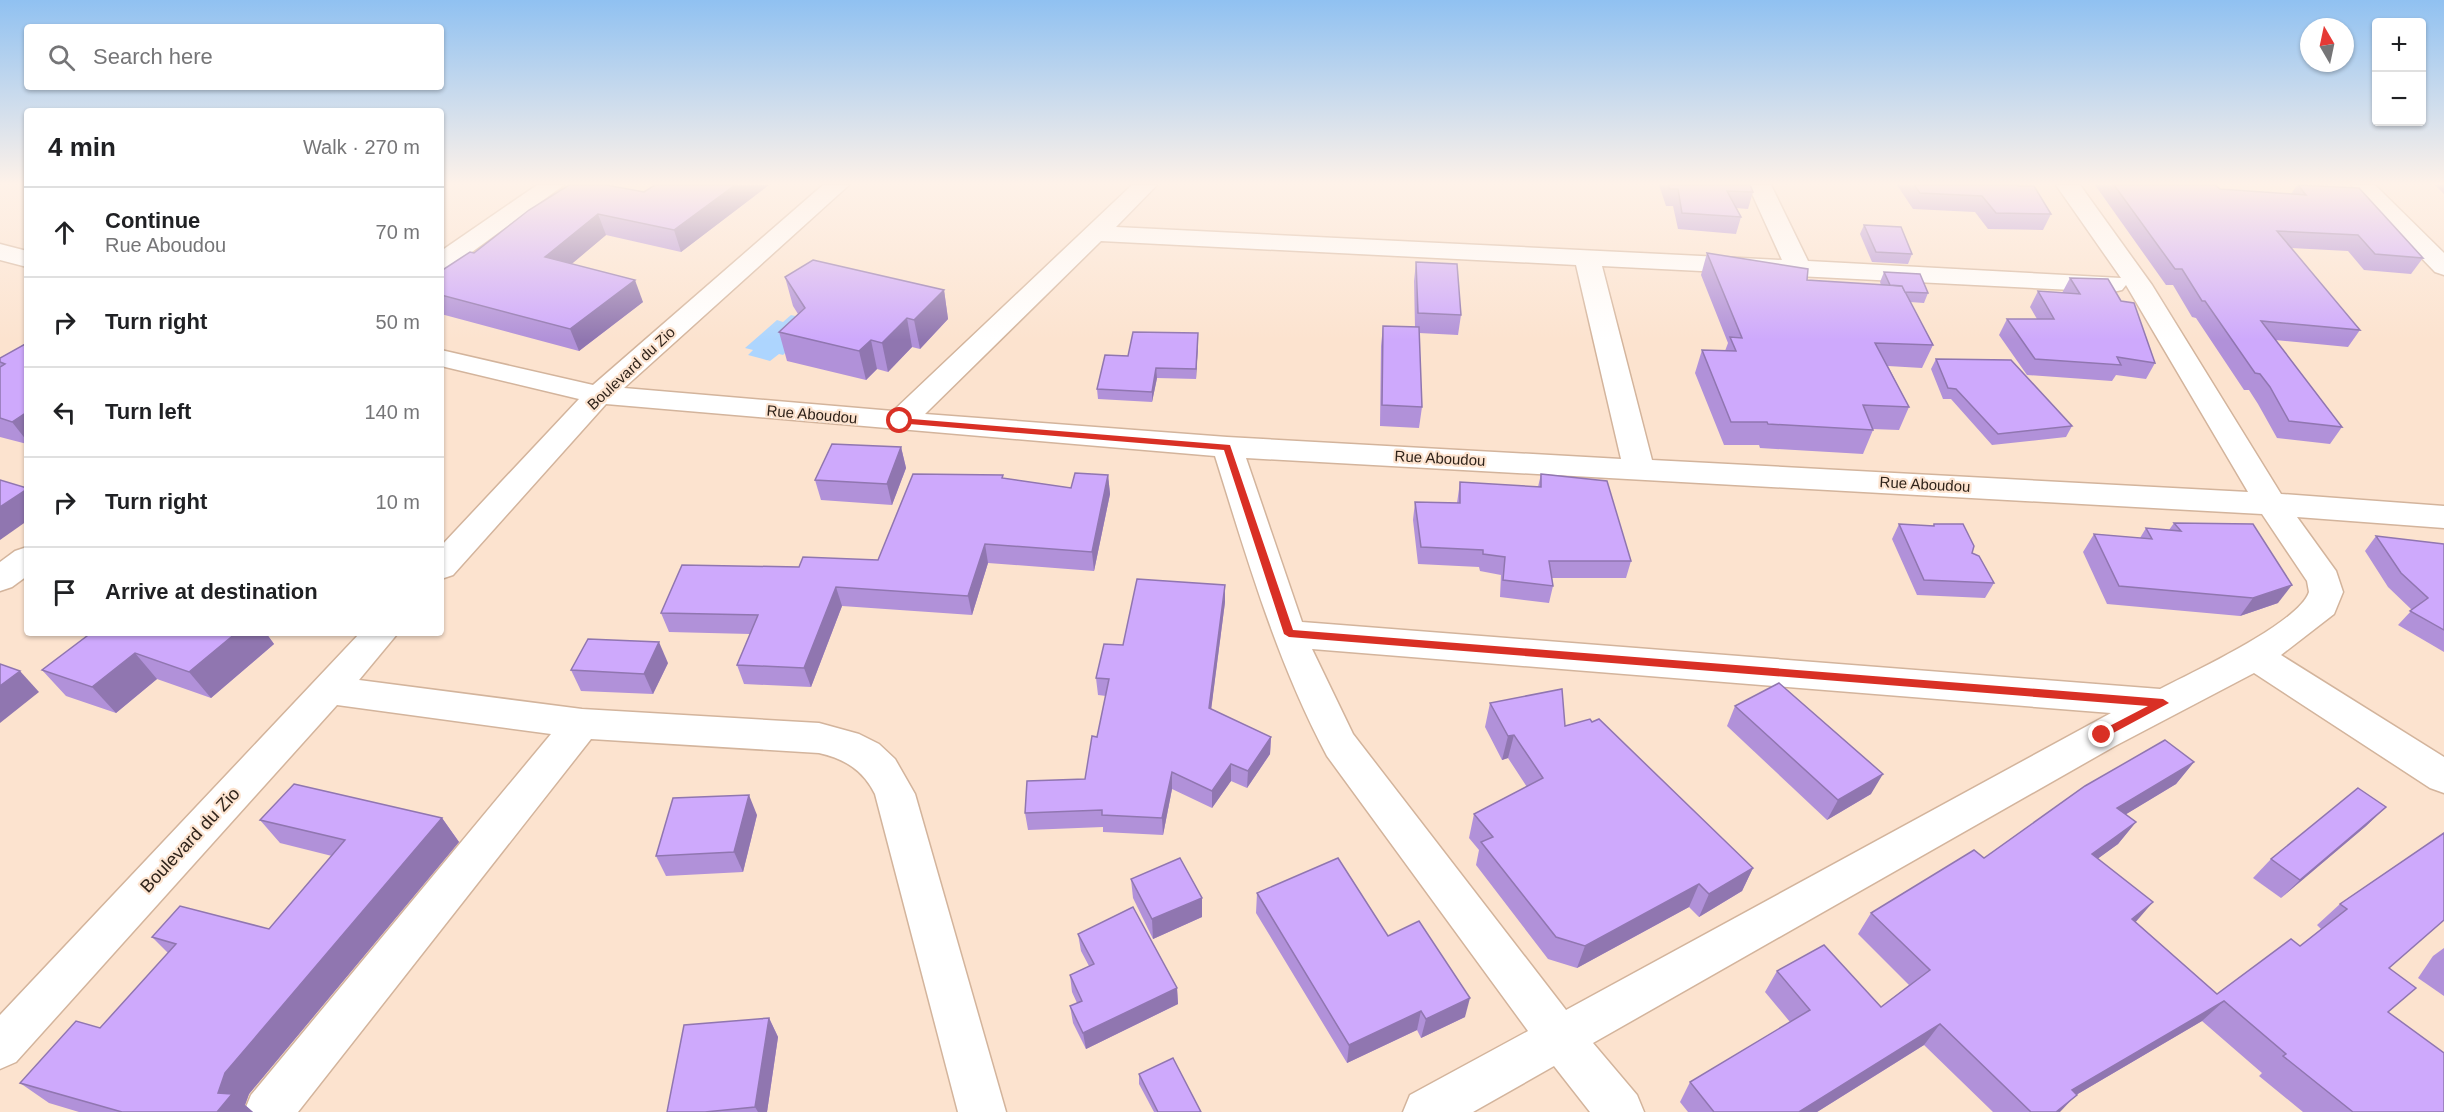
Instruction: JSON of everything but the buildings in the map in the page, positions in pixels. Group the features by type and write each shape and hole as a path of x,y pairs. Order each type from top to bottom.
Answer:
{"street":[{"path":"444,261 478,237"},
{"name":"Boulevard du Zio","path":"444,564 600,395 778,237"},
{"path":"900,421 1092,237"},
{"path":"1170,237 2139,285"},
{"path":"1784,237 1798,267"},
{"path":"1427,1112 2092,740 2255,656 2312,615 2322,605 2326,592 2324,579 2271,504 2139,285 2105,237"},
{"path":"2414,237 2444,267"},
{"path":"0,252 24,258"},
{"path":"1587,259 1639,468"},
{"name":"Rue Aboudou","path":"444,359 600,395 1227,447 2271,504 2444,517"},
{"path":"1227,447 1289,634 1326,722 1340,745 1560,1038 1620,1112"},
{"path":"0,579 24,562"},
{"path":"1289,634 2163,703"},
{"name":"Boulevard du Zio","path":"0,1047 378,636"},
{"path":"2255,656 2444,777"},
{"path":"328,690 582,724 819,738 846,744 869,756 885,772 895,794 982,1112"},
{"path":"268,1112 582,724"}],"water":[{"path":"791,315 812,320 813,326 783,355 779,354 770,361 748,355 753,350 745,348 777,320 783,322"}],"route":[{"path":"900,421 1227,447 1289,634 2163,703 2102,735"}]}
